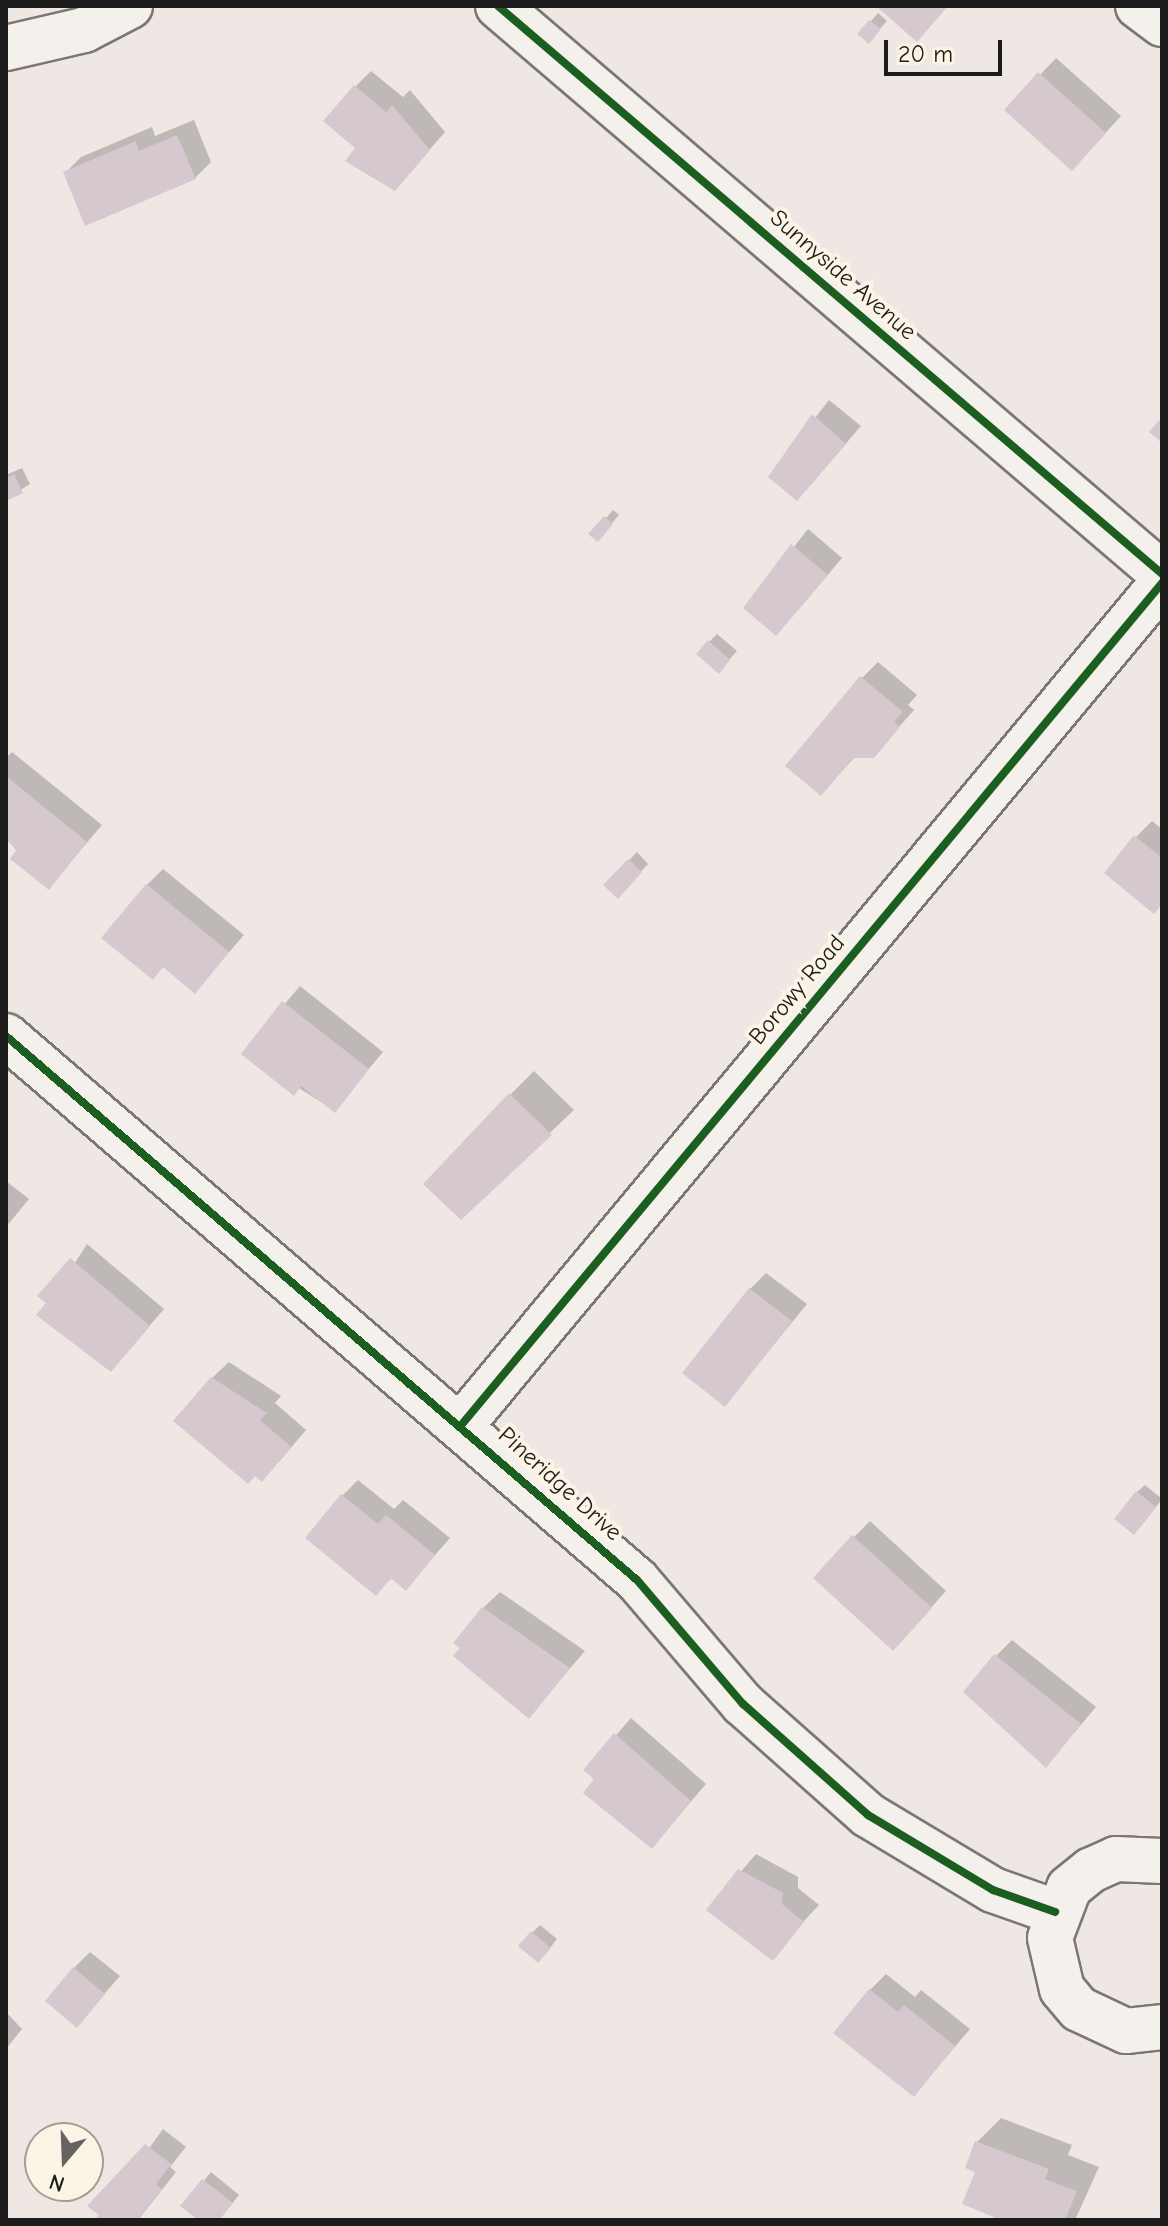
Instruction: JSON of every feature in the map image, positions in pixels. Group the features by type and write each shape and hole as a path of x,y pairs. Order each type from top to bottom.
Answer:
{"street":[{"path":"6,48 84,30 130,6"},
{"name":"Sunnyside Avenue","path":"498,6 1162,574"},
{"path":"1138,6 1162,24"},
{"name":"Borowy Road","path":"463,1423 1162,583"},
{"name":"Pineridge Drive","path":"6,1036 463,1423 637,1580 743,1704 868,1815 993,1890 1055,1912"},
{"path":"1162,1861 1116,1859 1091,1870 1055,1912 1052,1965 1079,2009 1126,2031 1162,2027"}],"building":[{"path":"876,6 948,6 917,42"},
{"path":"869,20 881,29 869,44 857,34"},
{"path":"1038,72 1106,133 1072,171 1004,110"},
{"path":"354,85 386,112 392,105 430,150 395,191 345,161 355,148 323,121"},
{"path":"177,135 196,179 85,226 63,172 136,141 139,151"},
{"path":"812,414 846,444 797,501 768,477"},
{"path":"1159,420 1162,423 1162,443 1149,432"},
{"path":"14,474 23,493 6,501 6,478"},
{"path":"604,516 613,524 598,542 588,534"},
{"path":"791,544 828,575 776,636 743,608"},
{"path":"708,640 730,660 719,674 696,654"},
{"path":"860,676 903,712 894,722 900,727 874,758 853,758 821,796 785,766"},
{"path":"6,776 87,842 49,890 10,859 17,849 6,840"},
{"path":"1134,835 1162,858 1162,904 1154,914 1104,873"},
{"path":"628,859 642,872 618,899 603,885"},
{"path":"146,884 229,952 195,994 163,967 153,980 101,938"},
{"path":"282,1001 369,1069 335,1113 301,1086 294,1096 241,1054"},
{"path":"509,1093 552,1135 461,1220 423,1184"},
{"path":"70,1258 150,1326 111,1372 36,1315 46,1303 37,1296"},
{"path":"749,1288 792,1321 725,1407 682,1373"},
{"path":"211,1377 267,1413 260,1420 291,1447 262,1482 255,1476 248,1484 173,1421"},
{"path":"1136,1491 1156,1507 1134,1535 1114,1519"},
{"path":"341,1494 378,1524 386,1515 435,1555 406,1591 391,1578 376,1596 305,1538"},
{"path":"852,1535 932,1608 893,1651 813,1578"},
{"path":"482,1607 570,1668 529,1719 453,1656 460,1648 453,1643"},
{"path":"994,1654 1081,1724 1046,1768 963,1692"},
{"path":"614,1733 691,1801 652,1849 583,1793 594,1779 583,1770"},
{"path":"738,1869 783,1893 782,1904 804,1922 773,1961 706,1910"},
{"path":"531,1931 551,1948 538,1963 518,1946"},
{"path":"73,1967 105,1994 77,2028 45,2001"},
{"path":"869,1989 898,2012 904,2005 955,2046 914,2097 833,2033"},
{"path":"975,2141 1049,2169 1045,2179 1077,2191 1065,2220 1001,2220 962,2204 975,2172 965,2168"},
{"path":"145,2144 171,2164 156,2184 162,2189 137,2220 95,2220 99,2215 87,2206 91,2202 104,2202 104,2188"},
{"path":"202,2179 233,2203 219,2220 198,2220 180,2206"}],"cycle path":[{"path":"498,6 1162,574"},
{"path":"463,1423 1162,583"},
{"path":"6,1036 637,1580 743,1704 868,1815 993,1890 1055,1912"}]}
